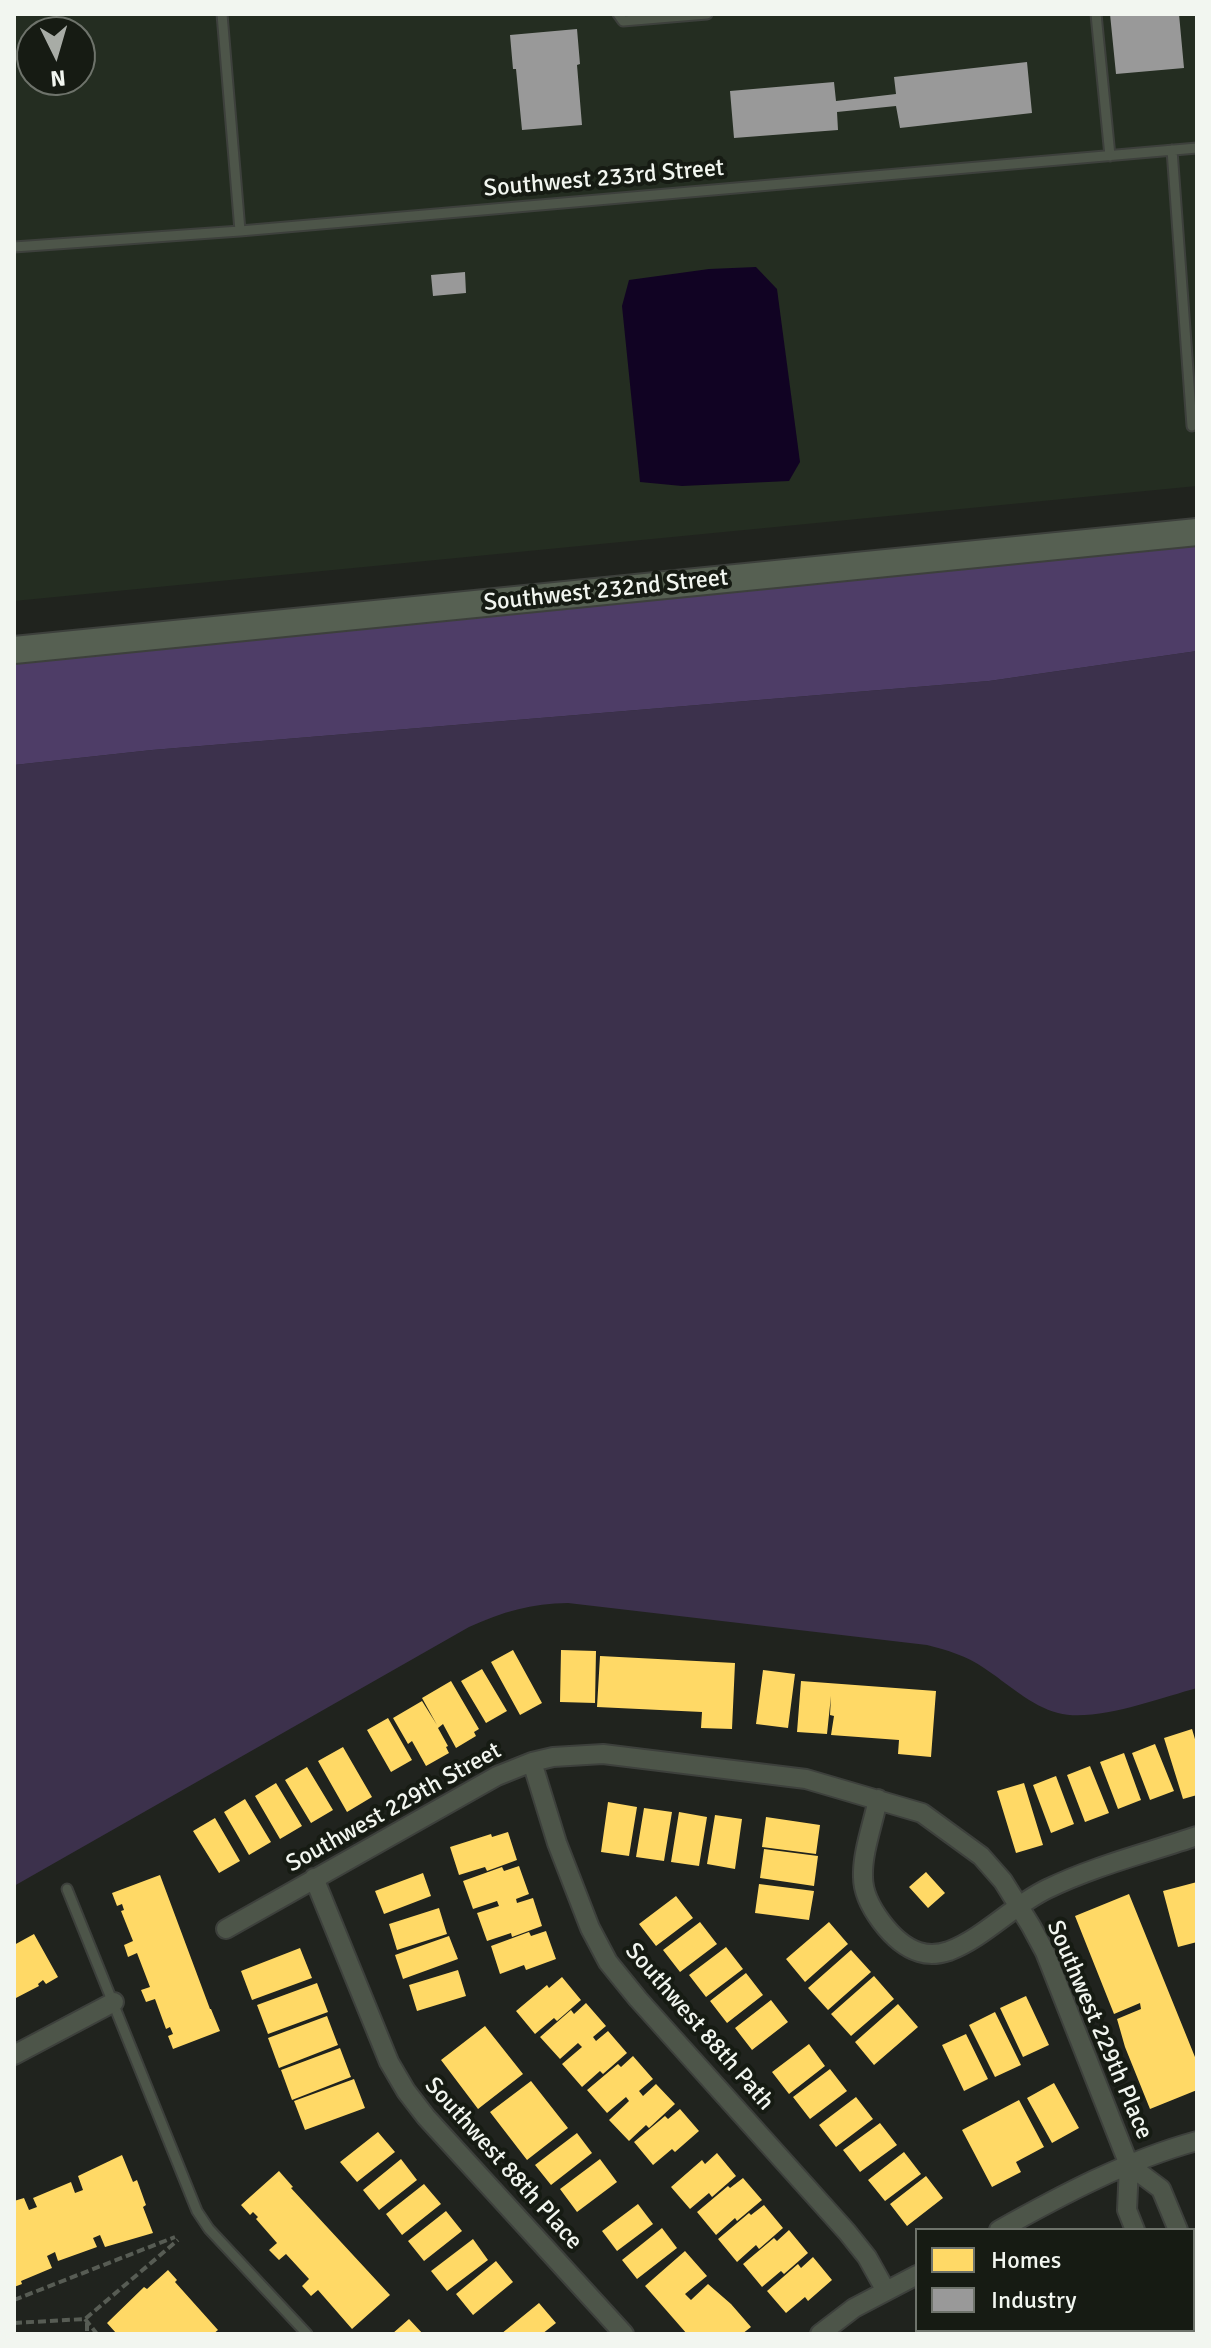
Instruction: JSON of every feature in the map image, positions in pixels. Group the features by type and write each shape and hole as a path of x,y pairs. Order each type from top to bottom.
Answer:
{"street":[{"name":"Southwest 232nd Street","path":"14,650 1197,532"},
{"name":"Southwest 229th Street","path":"226,1929 497,1776 532,1762 586,1754 633,1757 806,1779 878,1799"},
{"name":"Southwest 88th Path","path":"532,1762 562,1856 590,1928 608,1962 847,2232 867,2257 886,2291"},
{"path":"878,1799 864,1862 864,1890 875,1913 901,1941 919,1952 933,1954 948,1951 995,1924 1018,1905 1063,1882 1197,1836"},
{"name":"Southwest 229th Place","path":"878,1799 922,1813 981,1856 1003,1881 1018,1905 1045,1952 1129,2165 1127,2210 1134,2228"},
{"name":"Southwest 88th Place","path":"314,1878 389,2062 406,2091 624,2334"},
{"path":"14,2055 114,2002"},
{"path":"1003,2228 1065,2194 1129,2165 1197,2141"},
{"name":"Southwest 229th Place","path":"1129,2165 1161,2189 1177,2228"},
{"path":"820,2334 854,2308 915,2276"}],"lane":[{"path":"222,14 240,231"},
{"path":"618,14 623,21 707,14"},
{"path":"1096,14 1110,156"},
{"name":"Southwest 233rd Street","path":"14,247 240,231 1197,148"},
{"path":"1172,150 1192,426"},
{"path":"67,1889 197,2211 209,2229 307,2334"}],"path":[{"path":"14,2300 176,2238 86,2320 14,2323"},
{"path":"86,2320 92,2334"}],"shaded area":[{"path":"14,14 1197,14 1197,486 14,601"},
{"path":"756,267 777,289 800,462 789,481 682,486 640,482 622,306 629,280 709,269"},
{"path":"1197,546 1197,651 989,681 152,750 14,765 14,663"},
{"path":"1197,651 1197,1688 1127,1708 1073,1715 1048,1710 971,1660 927,1645 568,1603 530,1607 469,1627 14,1886 14,765 152,750 989,681"}],"building: Homes":[{"path":"513,1650 542,1703 520,1715 491,1662"},
{"path":"561,1650 596,1651 595,1703 560,1702"},
{"path":"600,1656 735,1663 732,1729 701,1728 702,1712 597,1707"},
{"path":"482,1669 507,1711 486,1723 461,1681"},
{"path":"763,1670 795,1674 788,1728 756,1724"},
{"path":"451,1681 479,1729 474,1732 476,1736 456,1748 443,1724 438,1728 449,1753 426,1766 412,1741 408,1744 393,1718 422,1701 437,1725 422,1698"},
{"path":"801,1681 936,1691 931,1757 898,1754 899,1740 831,1735 834,1716 830,1715 831,1696 827,1734 797,1732"},
{"path":"388,1718 412,1760 391,1772 367,1730"},
{"path":"1192,1729 1197,1746 1197,1795 1183,1799 1164,1738"},
{"path":"1155,1744 1174,1791 1150,1800 1132,1753"},
{"path":"343,1747 372,1797 347,1812 318,1761"},
{"path":"1124,1753 1141,1800 1118,1809 1100,1762"},
{"path":"1090,1766 1109,1813 1085,1822 1067,1775"},
{"path":"307,1767 333,1810 311,1823 285,1780"},
{"path":"1056,1776 1074,1824 1051,1833 1033,1785"},
{"path":"276,1783 302,1826 280,1839 255,1796"},
{"path":"1024,1783 1043,1845 1016,1853 997,1791"},
{"path":"245,1799 271,1842 249,1855 224,1812"},
{"path":"608,1802 637,1807 629,1856 601,1852"},
{"path":"644,1808 672,1812 664,1861 636,1857"},
{"path":"679,1812 707,1817 699,1866 671,1862"},
{"path":"715,1815 742,1819 735,1869 707,1864"},
{"path":"766,1817 820,1825 816,1854 762,1847"},
{"path":"215,1818 240,1861 219,1873 193,1831"},
{"path":"508,1832 517,1860 487,1871 485,1867 459,1875 450,1847"},
{"path":"764,1849 818,1856 814,1886 760,1878"},
{"path":"519,1866 529,1894 516,1899 517,1903 533,1898 542,1926 512,1937 511,1933 487,1941 477,1913 499,1906 497,1901 473,1909 463,1881 502,1867 504,1871"},
{"path":"926,1872 945,1893 928,1908 909,1887"},
{"path":"423,1873 431,1896 384,1914 375,1891"},
{"path":"160,1875 220,2031 173,2049 168,2036 173,2034 170,2027 166,2029 155,1999 146,2002 141,1990 150,1987 137,1953 128,1957 124,1945 133,1941 121,1911 124,1910 122,1904 117,1906 112,1893"},
{"path":"1197,1882 1197,1942 1178,1947 1163,1891"},
{"path":"759,1884 814,1891 809,1920 755,1913"},
{"path":"1129,1894 1197,2062 1197,2090 1150,2109 1117,2019 1141,2009 1140,2003 1114,2014 1075,1916"},
{"path":"676,1896 693,1918 656,1946 639,1924"},
{"path":"439,1908 447,1934 397,1950 389,1924"},
{"path":"700,1922 717,1944 680,1972 663,1950"},
{"path":"829,1922 848,1944 805,1982 786,1959"},
{"path":"546,1931 556,1959 526,1970 524,1965 500,1974 491,1946 529,1932 531,1936"},
{"path":"34,1934 58,1977 46,1984 43,1980 39,1986 14,1999 14,1945"},
{"path":"449,1936 458,1959 403,1979 395,1955"},
{"path":"726,1947 743,1969 706,1997 689,1975"},
{"path":"300,1948 312,1978 252,2000 241,1971"},
{"path":"851,1950 871,1972 828,2010 808,1988"},
{"path":"458,1970 466,1996 417,2011 409,1985"},
{"path":"746,1973 763,1995 727,2023 710,2001"},
{"path":"874,1976 894,1999 851,2036 831,2014"},
{"path":"562,1977 581,2000 557,2021 554,2018 535,2034 516,2011 547,1985 549,1988"},
{"path":"317,1983 328,2012 268,2034 257,2005"},
{"path":"1026,1996 1049,2045 1023,2057 1000,2008"},
{"path":"771,2000 788,2022 752,2050 735,2028"},
{"path":"586,2003 606,2026 593,2037 596,2041 608,2031 627,2053 582,2087 562,2064 582,2047 578,2043 560,2059 540,2037 571,2010 574,2014"},
{"path":"898,2004 918,2027 874,2065 855,2042"},
{"path":"995,2012 1021,2065 995,2077 969,2025"},
{"path":"327,2016 338,2045 279,2068 268,2038"},
{"path":"485,2026 523,2074 478,2109 441,2060"},
{"path":"966,2034 988,2079 964,2091 942,2045"},
{"path":"809,2044 825,2066 789,2094 772,2072"},
{"path":"340,2048 351,2077 292,2100 281,2070"},
{"path":"633,2056 653,2079 639,2091 643,2096 656,2084 675,2104 649,2128 646,2125 629,2141 609,2120 629,2101 626,2097 607,2113 587,2090 618,2064 621,2067"},
{"path":"830,2069 847,2091 810,2119 793,2097"},
{"path":"354,2079 365,2108 305,2130 294,2101"},
{"path":"531,2081 568,2128 527,2160 490,2112"},
{"path":"1054,2083 1079,2128 1052,2143 1027,2098"},
{"path":"856,2097 873,2119 836,2147 819,2125"},
{"path":"1019,2100 1044,2147 1016,2162 1021,2172 992,2187 962,2130"},
{"path":"680,2109 699,2131 675,2152 672,2149 653,2165 634,2142 665,2116 668,2119"},
{"path":"880,2123 897,2145 860,2172 843,2150"},
{"path":"378,2132 395,2152 357,2182 340,2162"},
{"path":"577,2133 592,2153 551,2185 535,2165"},
{"path":"904,2152 921,2174 885,2201 868,2180"},
{"path":"717,2153 736,2176 712,2197 709,2193 690,2209 671,2187 702,2160 705,2164"},
{"path":"122,2155 133,2182 137,2180 153,2233 105,2247 100,2235 93,2238 97,2247 58,2261 55,2252 47,2256 52,2268 14,2287 14,2201 24,2198 29,2210 37,2207 33,2198 71,2182 75,2193 83,2190 78,2176"},
{"path":"401,2159 417,2180 379,2210 363,2190"},
{"path":"600,2159 617,2182 577,2212 560,2189"},
{"path":"279,2171 390,2295 352,2329 318,2290 311,2296 302,2286 309,2279 286,2254 279,2260 269,2250 277,2243 256,2219 258,2217 253,2212 250,2215 241,2205"},
{"path":"926,2176 943,2198 907,2226 890,2204"},
{"path":"743,2178 762,2200 716,2235 697,2212 728,2186 730,2188"},
{"path":"424,2184 441,2204 402,2235 386,2214"},
{"path":"638,2204 653,2224 617,2251 602,2231"},
{"path":"764,2205 783,2228 759,2249 756,2245 737,2262 718,2239 749,2213 751,2215"},
{"path":"446,2211 462,2231 424,2261 408,2241"},
{"path":"662,2228 677,2248 637,2279 622,2260"},
{"path":"789,2230 808,2253 784,2274 781,2271 762,2287 743,2264 774,2238 777,2241"},
{"path":"473,2239 488,2260 447,2291 431,2271"},
{"path":"685,2251 707,2276 685,2294 691,2300 708,2284 751,2327 742,2334 687,2334 645,2286"},
{"path":"813,2257 832,2280 808,2301 805,2297 786,2313 767,2291 798,2264 801,2268"},
{"path":"496,2261 513,2282 473,2315 456,2294"},
{"path":"168,2270 218,2330 213,2334 116,2333 107,2323 144,2287 147,2289"},
{"path":"539,2303 556,2323 542,2334 501,2334"},
{"path":"409,2319 423,2334 392,2334"}],"building: Industry":[{"path":"1110,14 1179,14 1184,68 1116,74"},
{"path":"577,29 582,125 522,130 510,35"},
{"path":"1027,62 1032,113 900,128 896,106 837,112 838,130 734,138 730,91 834,82 836,101 896,94 894,77"},
{"path":"465,272 466,293 433,296 431,275"}]}
